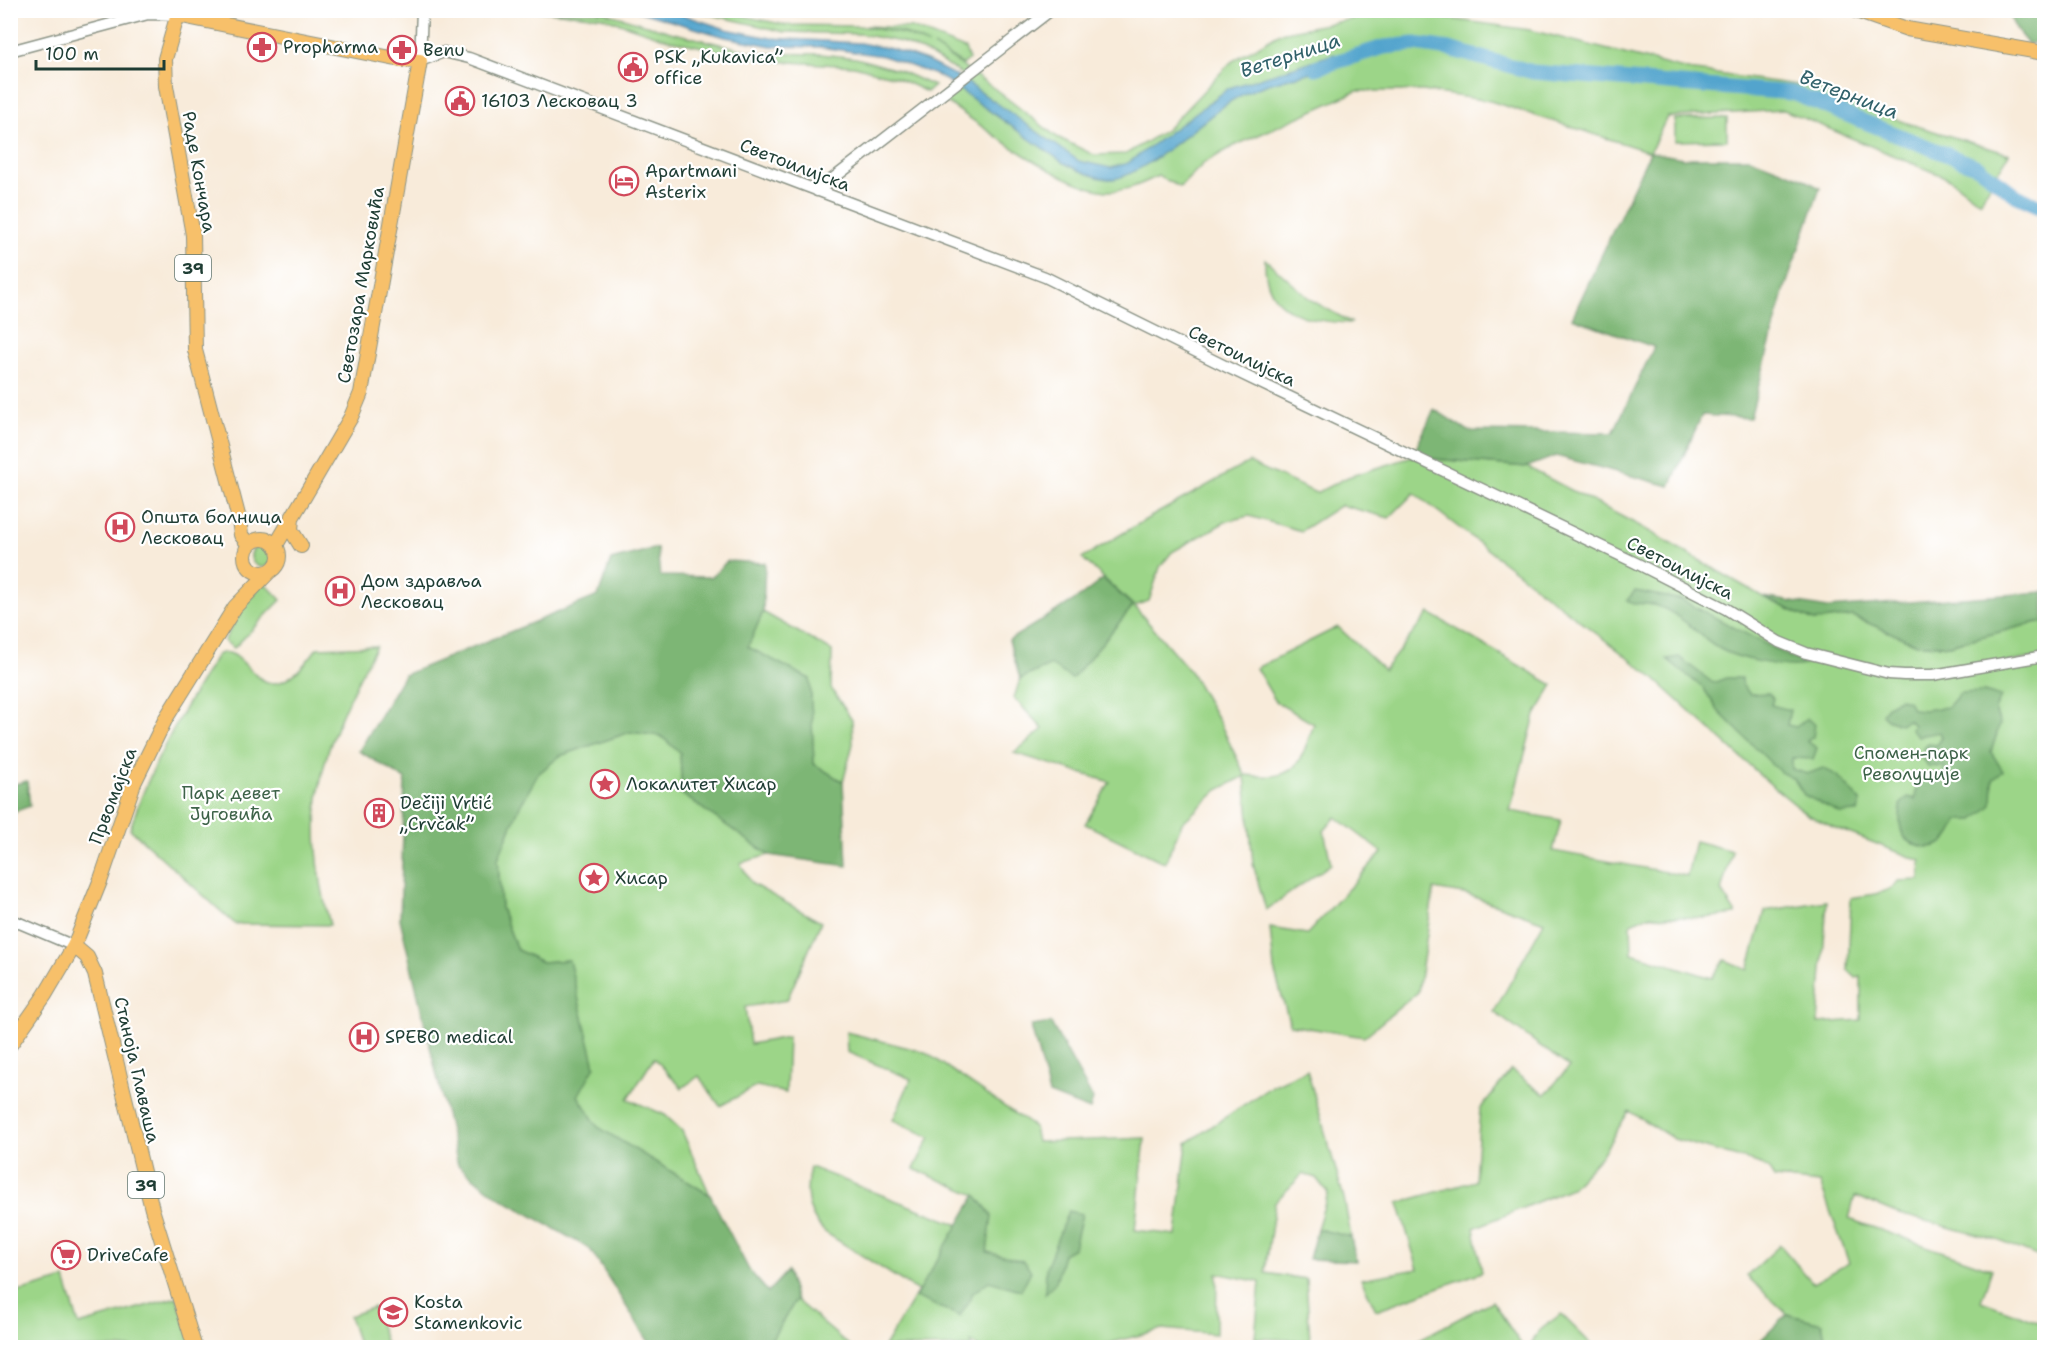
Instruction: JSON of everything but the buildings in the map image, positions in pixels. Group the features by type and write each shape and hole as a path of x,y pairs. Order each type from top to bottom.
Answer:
{"main road":[{"path":"1853,10 1907,29 2044,53"},
{"path":"178,13 391,58 420,61"},
{"name":"Раде Кончара","path":"178,13 165,59 166,86 193,235 195,350 239,519 241,535 249,545"},
{"name":"Светозара Марковића","path":"276,545 351,417 361,393 420,61"},
{"path":"292,516 291,530 301,546"},
{"path":"263,539 276,545 279,560 269,572 259,573 250,569 245,558 249,545 263,539"},
{"path":"235,607 250,569"},
{"name":"Првомајска","path":"10,1045 45,995 74,946 145,759 166,718 235,607 269,572"},
{"name":"Станоја Главаша","path":"74,946 87,957 95,974 152,1209 195,1347"}],"street":[{"path":"420,61 422,10"},
{"path":"817,191 1051,10"},
{"path":"10,51 148,14 178,13"},
{"name":"Светоилијска","path":"420,61 444,52 469,58 1054,281 1227,367 1636,562 1726,609 1779,642 1806,653 1889,674 1904,675 1933,675 2044,656"},
{"path":"10,919 74,946"}],"green space":[{"path":"538,11 603,12 674,33 757,53 821,54 856,58 898,70 934,86 927,92 895,77 854,66 773,61 744,56 670,40 602,17"},
{"path":"695,11 720,11 786,25 860,26 904,34 929,45 904,33 866,26 912,28 965,49 969,59 963,65 933,46 995,89 1057,137 1094,155 1126,154 1166,130 1231,62 1280,33 1393,11 1530,30 1688,70 1811,87 1907,123 2009,154 1980,202 1950,179 1784,110 1667,117 1650,152 1490,101 1423,91 1357,91 1234,146 1204,163 1180,187 1158,176 1130,188 1107,191 1080,184 1038,164 939,97 965,76 929,54 901,42 860,34 785,32"},
{"path":"2008,11 2044,11 2044,40 2028,44 2016,29"},
{"path":"1727,118 1727,140 1675,141 1675,119"},
{"path":"1650,152 1683,158 1750,158 1802,178 1820,188 1785,288 1750,418 1702,415 1670,486 1556,456 1527,467 1412,457 1434,409 1468,431 1613,433 1654,347 1572,318"},
{"path":"1265,259 1311,300 1352,323 1304,317 1280,303 1271,292 1266,277"},
{"name":"Спомен-парк Револуције","path":"1412,457 1527,467 1640,526 1763,597 1814,621 1852,616 1917,644 1949,645 2038,622 2044,623 2044,656 1939,674 2044,667 2044,1259 2000,1241 1896,1213 1855,1196 1849,1219 1992,1269 1981,1301 2044,1324 2044,1347 1827,1347 1822,1323 1787,1314 1747,1276 1780,1245 1813,1283 1849,1263 1820,1183 1774,1178 1769,1170 1758,1163 1674,1139 1629,1111 1601,1156 1571,1188 1474,1228 1482,1272 1376,1310 1361,1279 1418,1269 1398,1203 1475,1181 1480,1109 1511,1070 1545,1095 1569,1067 1494,1012 1544,922 1469,895 1434,889 1418,992 1364,1037 1290,1025 1274,969 1270,928 1307,934 1382,852 1336,817 1324,831 1331,864 1266,910 1253,864 1245,776 1218,790 1182,823 1165,863 1085,824 1110,782 1014,753 1043,729 1014,698 1020,679 1051,665 1072,678 1133,605 1082,558 1249,462 1316,493 1348,477","holes":["1414,493 1649,674 1769,783 1808,815 1921,861 1920,880 1898,881 1883,892 1851,898 1848,970 1856,978 1861,977 1861,1020 1818,1023 1827,901 1765,911 1748,970 1725,960 1712,978 1632,953 1631,923 1647,916 1705,918 1736,914 1721,891 1732,851 1695,841 1687,876 1553,851 1561,820 1510,811 1535,715 1553,685 1429,613 1384,670 1338,627 1256,668 1276,702 1314,724 1304,751 1293,768 1275,776 1262,776 1245,775 1219,721 1190,671 1134,606 1149,601 1160,567 1172,552 1227,521 1249,516 1301,531 1341,505 1389,518"]},
{"path":"258,545 266,545 273,552 273,560 266,567 258,567 251,560 251,552"},
{"path":"657,548 660,576 712,577 727,561 765,563 763,612 748,647 810,679 814,764 843,782 847,866 769,855 682,794 680,753 661,736 630,732 560,756 538,774 519,808 498,859 501,908 517,950 542,962 569,960 595,1066 578,1096 598,1127 710,1195 749,1270 768,1292 787,1271 796,1300 769,1343 771,1347 684,1347 681,1339 652,1347 590,1249 497,1196 458,1165 400,919 405,779 359,751 404,675 598,596 611,560"},
{"path":"1103,579 1133,606 1072,679 1051,665 1020,679 1009,640 1081,596"},
{"path":"263,581 281,600 234,648 224,641 243,607"},
{"path":"1635,591 1682,600 1805,665 1751,660 1722,650 1670,612 1647,604 1633,604 1627,600"},
{"path":"2044,592 2044,623 2038,622 1949,645 1917,644 1852,616 1814,621 1763,597 1828,608"},
{"path":"763,612 832,651 831,688 852,720 853,744 843,782 814,765 810,679 747,647"},
{"name":"Парк девет Југовића","path":"376,646 341,717 321,780 317,812 317,846 321,883 330,925 235,924 130,829 147,783 168,739 217,655 228,653 238,658 257,676 268,682 281,682 297,672 317,648"},
{"path":"1679,657 1713,683 1726,678 1742,678 1742,685 1750,694 1769,693 1773,699 1771,705 1790,710 1787,725 1796,727 1807,719 1815,724 1813,737 1807,741 1817,748 1813,759 1792,758 1792,769 1807,774 1823,768 1838,776 1861,801 1858,812 1840,813 1804,795 1794,779 1780,772 1719,712 1704,689 1667,659"},
{"path":"1984,692 2001,697 1995,709 2000,724 1991,752 2003,771 1993,780 1992,805 1974,820 1958,820 1949,837 1941,844 1923,847 1912,843 1903,835 1901,829 1900,805 1908,797 1915,799 1917,782 1923,778 1942,777 1945,767 1928,766 1922,759 1923,749 1928,744 1937,745 1942,738 1940,732 1918,736 1911,729 1913,725 1908,720 1900,724 1887,719 1882,714 1886,707 1900,698 1909,702 1912,709 1924,710 1948,707 1960,693"},
{"path":"630,732 661,736 680,753 682,794 769,855 740,863 752,884 821,922 787,1000 745,1007 750,1044 788,1037 786,1093 757,1086 720,1106 699,1076 682,1088 654,1058 628,1099 665,1115 682,1131 710,1195 597,1127 578,1096 568,960 542,962 517,950 501,908 498,859 519,808 538,774 559,756"},
{"path":"27,781 30,806 11,813 11,785"},
{"path":"1051,1023 1093,1099 1090,1110 1049,1094 1031,1026"},
{"path":"846,1032 925,1052 1034,1127 1037,1142 1145,1138 1135,1230 1176,1235 1187,1143 1272,1086 1307,1070 1344,1198 1351,1237 1317,1229 1328,1193 1316,1178 1303,1174 1275,1202 1265,1273 1306,1279 1310,1341 1255,1338 1260,1282 1217,1273 1216,1334 1163,1329 1091,1348 980,1348 971,1342 972,1347 884,1347 918,1291 826,1233 815,1219 809,1203 807,1185 810,1167 959,1225 976,1195 914,1169 930,1137 893,1120 911,1079 847,1052"},
{"path":"976,1195 992,1216 987,1252 1023,1261 1031,1271 1021,1290 989,1281 973,1293 960,1316 915,1297"},
{"path":"1068,1211 1082,1214 1074,1248 1063,1254 1056,1282 1045,1294 1046,1268"},
{"path":"1317,1229 1351,1237 1356,1261 1309,1259"},
{"path":"65,1279 79,1325 177,1297 194,1348 11,1348 11,1294"},
{"path":"796,1300 851,1347 771,1347 769,1343"},
{"path":"1492,1301 1523,1347 1405,1347"},
{"path":"374,1307 387,1347 359,1347 349,1316"},
{"path":"1561,1314 1594,1347 1529,1347 1539,1331"},
{"path":"1787,1314 1822,1323 1827,1347 1754,1347"}],"water":[{"path":"637,11 671,11 726,29 771,38 860,43 892,49 927,61 962,79 1079,161 1111,168 1128,163 1229,88 1334,54 1336,66 1268,84 1243,94 1219,109 1153,160 1135,171 1107,179 1085,173 1064,163 941,77 883,56 819,47 771,46 725,37"}],"waterway":[{"name":"Ветерница","path":"1316,68 1384,47 1415,44 1449,49 1533,72 1792,93 1978,167 2017,196 2044,208"}],"place":[{"name":"Propharma","path":"262,47"},
{"name":"Benu","path":"402,50"},
{"name":"PSK „Kukavica” office","path":"633,67"},
{"name":"16103 Лесковац 3","path":"460,101"},
{"name":"Apartmani Asterix","path":"624,181"},
{"name":"Општа болница Лесковац","path":"120,527"},
{"name":"Дом здравља Лесковац","path":"340,591"},
{"name":"Локалитет Хисар","path":"605,784"},
{"name":"Dečiji Vrtić „Crvčak”","path":"379,813"},
{"name":"Хисар","path":"594,878"},
{"name":"SPEBO medical","path":"364,1037"},
{"name":"DriveCafe","path":"66,1255"},
{"name":"Kosta Stamenkovic","path":"393,1312"}]}
